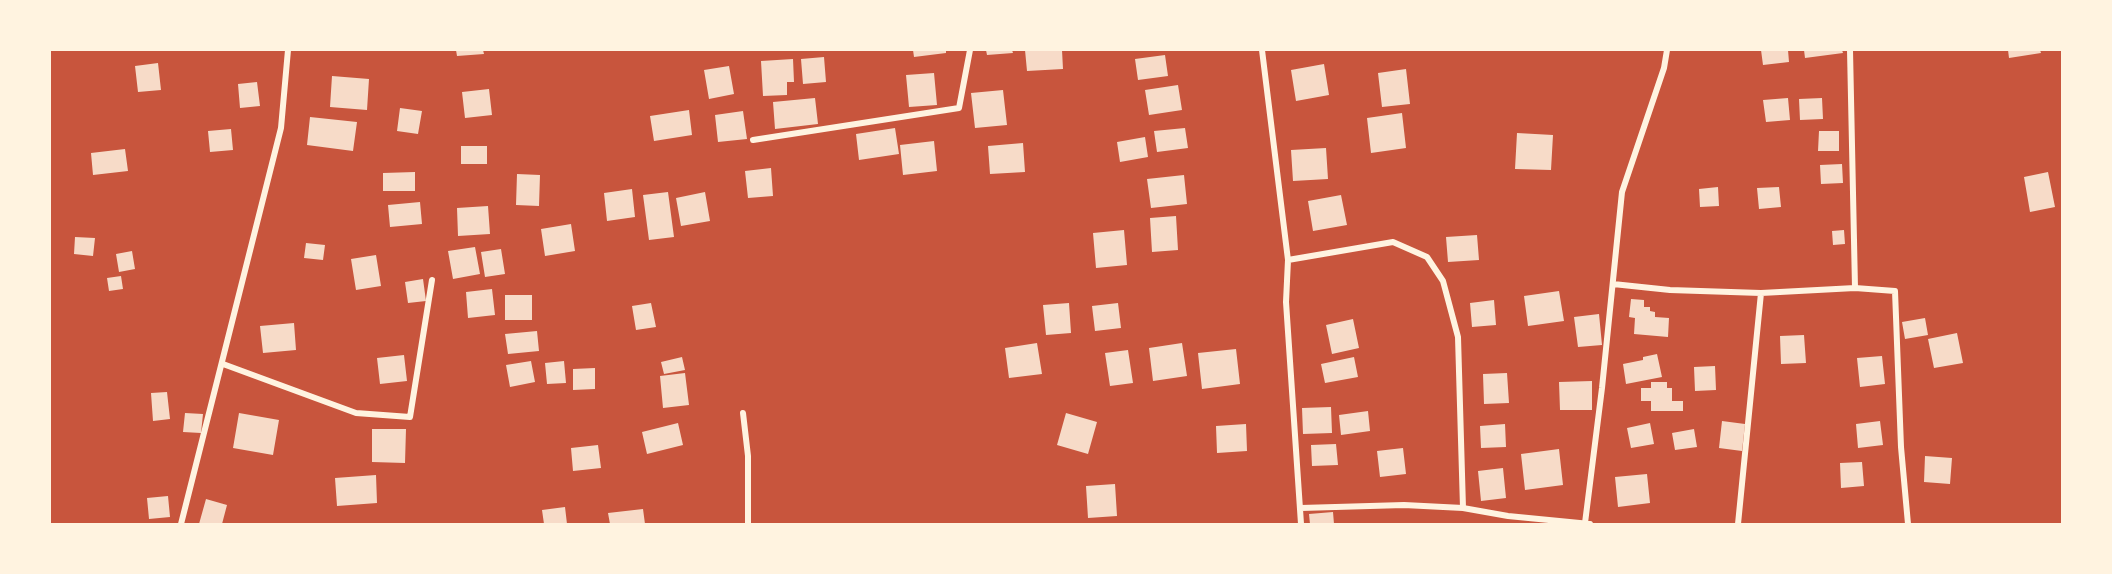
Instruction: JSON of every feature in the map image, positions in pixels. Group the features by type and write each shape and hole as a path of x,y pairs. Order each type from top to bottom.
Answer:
{"street":[{"path":"181,525 281,128 288,50"},
{"path":"753,140 959,108 970,50"},
{"path":"1262,50 1288,260 1286,302 1302,525"},
{"path":"1301,508 1404,505 1463,508 1508,516 1587,524 1622,192 1664,68 1667,50"},
{"path":"1850,50 1855,288"},
{"path":"1288,260 1393,242 1427,257 1443,281 1458,337 1463,508"},
{"path":"223,364 356,413 410,417 432,280"},
{"path":"1613,284 1670,290 1761,293 1855,288 1895,291 1901,447 1908,525"},
{"path":"1738,525 1761,293"},
{"path":"744,413 748,456 748,525"}],"building":[{"path":"456,50 483,50 484,54 457,56"},
{"path":"913,50 946,50 946,53 914,57"},
{"path":"986,50 1012,50 1013,53 987,55"},
{"path":"1025,50 1062,50 1063,69 1027,71"},
{"path":"1761,50 1788,50 1789,62 1763,65"},
{"path":"1804,50 1842,50 1843,53 1805,58"},
{"path":"2008,50 2040,50 2041,53 2009,58"},
{"path":"1165,55 1168,76 1138,80 1135,59"},
{"path":"824,57 826,82 803,84 801,59"},
{"path":"793,59 794,82 787,82 787,95 763,96 761,61"},
{"path":"158,63 161,90 138,92 135,66"},
{"path":"1324,64 1329,95 1296,101 1291,70"},
{"path":"729,66 734,94 709,99 704,70"},
{"path":"1406,69 1410,104 1382,107 1378,73"},
{"path":"934,73 937,105 909,107 906,75"},
{"path":"332,76 369,79 367,110 330,107"},
{"path":"257,82 260,106 240,108 238,84"},
{"path":"1178,85 1182,110 1149,115 1145,90"},
{"path":"489,89 492,115 465,118 462,92"},
{"path":"1003,90 1007,125 975,128 971,93"},
{"path":"815,98 818,124 775,129 773,102"},
{"path":"1788,98 1790,120 1766,122 1763,100"},
{"path":"1822,98 1823,119 1800,120 1799,99"},
{"path":"400,108 422,111 418,134 397,131"},
{"path":"689,110 692,135 654,141 650,116"},
{"path":"743,111 747,139 718,142 715,115"},
{"path":"1402,113 1406,148 1371,153 1367,118"},
{"path":"310,117 357,122 353,151 307,145"},
{"path":"895,128 899,154 859,160 856,134"},
{"path":"1185,128 1188,148 1157,152 1154,131"},
{"path":"231,129 233,150 210,152 208,131"},
{"path":"1819,131 1839,131 1839,151 1818,151"},
{"path":"1517,133 1553,135 1551,170 1515,169"},
{"path":"1145,137 1148,157 1120,162 1117,142"},
{"path":"934,141 937,171 903,175 900,145"},
{"path":"1023,143 1025,172 990,174 988,146"},
{"path":"461,146 487,146 487,164 461,164"},
{"path":"1326,148 1328,179 1293,181 1291,150"},
{"path":"125,149 128,171 93,175 91,153"},
{"path":"1842,164 1843,183 1821,184 1820,165"},
{"path":"771,168 773,196 748,198 745,171"},
{"path":"415,172 415,191 383,191 383,173"},
{"path":"2048,172 2055,207 2030,212 2024,177"},
{"path":"517,174 540,175 539,206 516,205"},
{"path":"1184,175 1187,204 1151,208 1147,179"},
{"path":"1718,187 1719,206 1700,207 1699,189"},
{"path":"1779,187 1781,207 1759,209 1757,188"},
{"path":"632,189 635,217 607,221 604,193"},
{"path":"668,192 674,237 649,240 643,195"},
{"path":"705,192 710,221 681,226 676,198"},
{"path":"1341,195 1347,225 1313,231 1308,201"},
{"path":"420,202 422,224 390,227 388,205"},
{"path":"488,206 490,234 458,236 457,208"},
{"path":"1176,216 1178,250 1152,252 1150,218"},
{"path":"571,224 575,251 545,256 541,229"},
{"path":"1124,230 1127,265 1096,268 1093,233"},
{"path":"1844,230 1845,244 1833,245 1832,231"},
{"path":"1477,235 1479,260 1448,262 1446,237"},
{"path":"75,237 95,238 93,256 74,254"},
{"path":"306,243 325,245 323,260 304,258"},
{"path":"475,247 480,274 453,279 448,251"},
{"path":"501,249 505,274 485,277 481,252"},
{"path":"132,251 135,269 119,272 116,254"},
{"path":"376,255 381,286 356,290 351,259"},
{"path":"121,276 123,289 109,291 107,278"},
{"path":"423,279 426,301 408,303 405,282"},
{"path":"492,289 495,315 468,318 466,292"},
{"path":"1559,291 1564,321 1528,326 1524,296"},
{"path":"505,295 532,295 532,320 505,320"},
{"path":"1631,299 1644,300 1644,307 1650,307 1650,311 1655,312 1655,317 1669,318 1668,337 1634,334 1635,318 1629,317"},
{"path":"1494,300 1496,325 1472,327 1470,303"},
{"path":"651,303 656,327 636,330 632,306"},
{"path":"1069,303 1071,333 1046,335 1043,305"},
{"path":"1118,303 1121,328 1095,331 1092,306"},
{"path":"1599,314 1602,345 1578,347 1574,317"},
{"path":"1925,318 1928,335 1905,339 1902,322"},
{"path":"1353,319 1359,348 1332,354 1326,325"},
{"path":"294,323 296,350 263,353 260,326"},
{"path":"537,331 539,351 508,354 505,334"},
{"path":"1957,333 1963,363 1934,368 1928,339"},
{"path":"1804,335 1806,363 1781,364 1780,336"},
{"path":"1037,343 1042,374 1009,378 1005,348"},
{"path":"1182,343 1187,376 1153,381 1149,348"},
{"path":"1236,349 1240,384 1202,389 1198,353"},
{"path":"1128,350 1133,383 1110,386 1105,353"},
{"path":"1657,354 1662,377 1626,384 1623,364 1643,360 1643,357"},
{"path":"404,355 407,381 380,384 377,358"},
{"path":"1882,356 1885,384 1860,387 1857,358"},
{"path":"682,357 685,370 664,374 661,362"},
{"path":"1354,357 1358,377 1325,383 1321,364"},
{"path":"531,361 535,382 510,387 506,365"},
{"path":"564,361 566,383 547,384 545,363"},
{"path":"1715,366 1716,390 1695,391 1694,367"},
{"path":"595,368 595,389 573,390 573,369"},
{"path":"685,373 689,405 663,408 660,376"},
{"path":"1507,373 1509,403 1484,404 1483,374"},
{"path":"1592,381 1592,410 1560,410 1559,382"},
{"path":"1651,382 1667,382 1667,388 1672,388 1672,401 1683,401 1683,411 1651,411 1651,401 1641,401 1641,388 1651,388"},
{"path":"167,392 170,419 153,421 151,393"},
{"path":"1331,407 1332,433 1303,434 1302,408"},
{"path":"1368,411 1370,431 1341,435 1339,415"},
{"path":"185,413 203,414 201,433 183,432"},
{"path":"239,413 279,420 273,455 233,448"},
{"path":"1066,413 1097,422 1088,454 1057,445"},
{"path":"1722,421 1745,424 1742,451 1719,448"},
{"path":"1880,421 1883,445 1858,448 1856,424"},
{"path":"678,423 683,445 647,454 642,432"},
{"path":"1650,423 1654,444 1631,448 1627,428"},
{"path":"1246,424 1247,451 1217,453 1216,426"},
{"path":"1505,424 1506,447 1481,448 1480,426"},
{"path":"372,429 406,429 405,463 372,462"},
{"path":"1694,429 1697,447 1675,450 1672,433"},
{"path":"1336,444 1338,465 1312,466 1311,445"},
{"path":"598,445 601,468 573,471 571,448"},
{"path":"1403,448 1406,474 1380,477 1377,451"},
{"path":"1559,449 1563,485 1525,490 1521,454"},
{"path":"1925,456 1952,458 1950,484 1924,482"},
{"path":"1862,462 1864,486 1841,488 1840,463"},
{"path":"1503,468 1506,498 1481,501 1478,471"},
{"path":"1647,474 1650,503 1618,507 1615,477"},
{"path":"376,475 377,503 337,506 335,478"},
{"path":"1115,484 1117,516 1088,518 1086,486"},
{"path":"168,496 170,517 149,519 147,498"},
{"path":"206,499 227,505 222,524 199,524"},
{"path":"565,507 567,524 544,524 542,510"},
{"path":"643,509 645,524 610,524 608,513"},
{"path":"1333,512 1334,524 1310,524 1309,514"}]}
